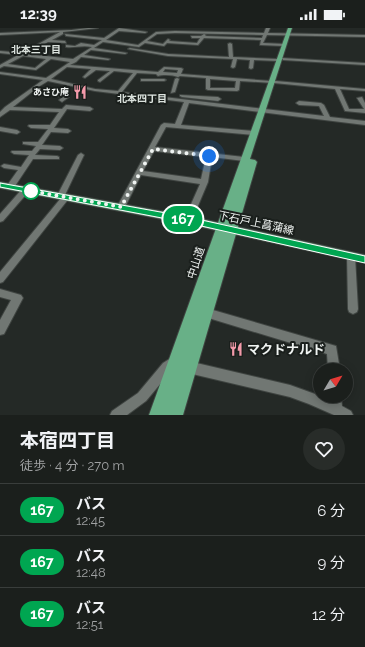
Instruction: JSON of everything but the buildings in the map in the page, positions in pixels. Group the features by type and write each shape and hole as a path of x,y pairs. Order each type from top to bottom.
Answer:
{"highway":[{"name":"中山道","path":"159,415 226,228 289,34"},
{"name":"中山道","path":"173,415 206,313 244,159 264,111"}],"main road":[{"name":"下石戸上菖蒲線","path":"5,186 188,220 365,259"}],"street":[{"path":"0,34 13,28"},
{"path":"46,32 48,28"},
{"path":"0,34 94,28"},
{"path":"262,28 267,28 261,44 289,34"},
{"path":"0,115 31,90 120,29 146,32"},
{"path":"144,42 164,45 175,30"},
{"path":"129,47 140,46 156,32 175,30 231,30 266,34 365,36"},
{"path":"196,57 198,44 207,30"},
{"path":"2,66 48,41 62,31 174,58 233,58 365,64"},
{"path":"0,37 6,34"},
{"path":"112,34 119,35"},
{"path":"171,37 263,39"},
{"path":"48,41 76,47 81,44 96,46"},
{"path":"166,42 198,44"},
{"path":"230,44 233,66"},
{"path":"121,60 129,47"},
{"path":"91,49 125,53"},
{"path":"0,52 75,61"},
{"path":"81,56 108,59"},
{"path":"2,66 36,69 50,58"},
{"path":"251,68 252,59"},
{"path":"66,66 178,78"},
{"path":"158,75 164,68 181,69 173,92"},
{"path":"85,77 94,69"},
{"path":"100,81 112,71"},
{"path":"0,73 48,79 94,90 119,94 365,123"},
{"path":"119,94 135,73"},
{"path":"166,80 170,76"},
{"path":"208,78 208,89 237,90 238,80"},
{"path":"144,80 208,78 365,90"},
{"path":"337,88 347,110 365,111"},
{"path":"31,90 67,96 62,100"},
{"path":"177,127 190,95"},
{"path":"182,96 190,95 218,99"},
{"path":"360,98 365,108"},
{"path":"299,103 321,105 328,119"},
{"path":"7,108 41,113 63,110 66,107 90,109"},
{"path":"5,186 23,169 63,110"},
{"path":"121,207 153,149 164,125 254,133"},
{"path":"31,126 68,131"},
{"path":"0,129 18,132"},
{"path":"24,143 60,148"},
{"path":"153,149 244,159"},
{"path":"14,152 56,158"},
{"path":"0,279 63,196 81,155"},
{"path":"188,220 204,182 209,156"},
{"path":"4,166 23,169"},
{"path":"140,173 204,182"},
{"path":"0,219 26,190"},
{"path":"351,256 353,309"},
{"path":"0,293 18,298 0,330"},
{"path":"206,313 332,350 333,363"},
{"path":"116,415 142,397 167,367 178,359"},
{"path":"188,367 287,390 342,412"}],"bus line":[{"name":"167","path":"0,185 188,220 365,259"}],"place":[{"name":"あさひ庵","path":"80,92"},
{"name":"マクドナルド","path":"236,349"}],"district":[{"name":"北本三丁目","path":"36,49"},
{"name":"北本四丁目","path":"142,98"}],"route":[{"path":"31,191 26,190 121,207 153,149 209,156"}]}
